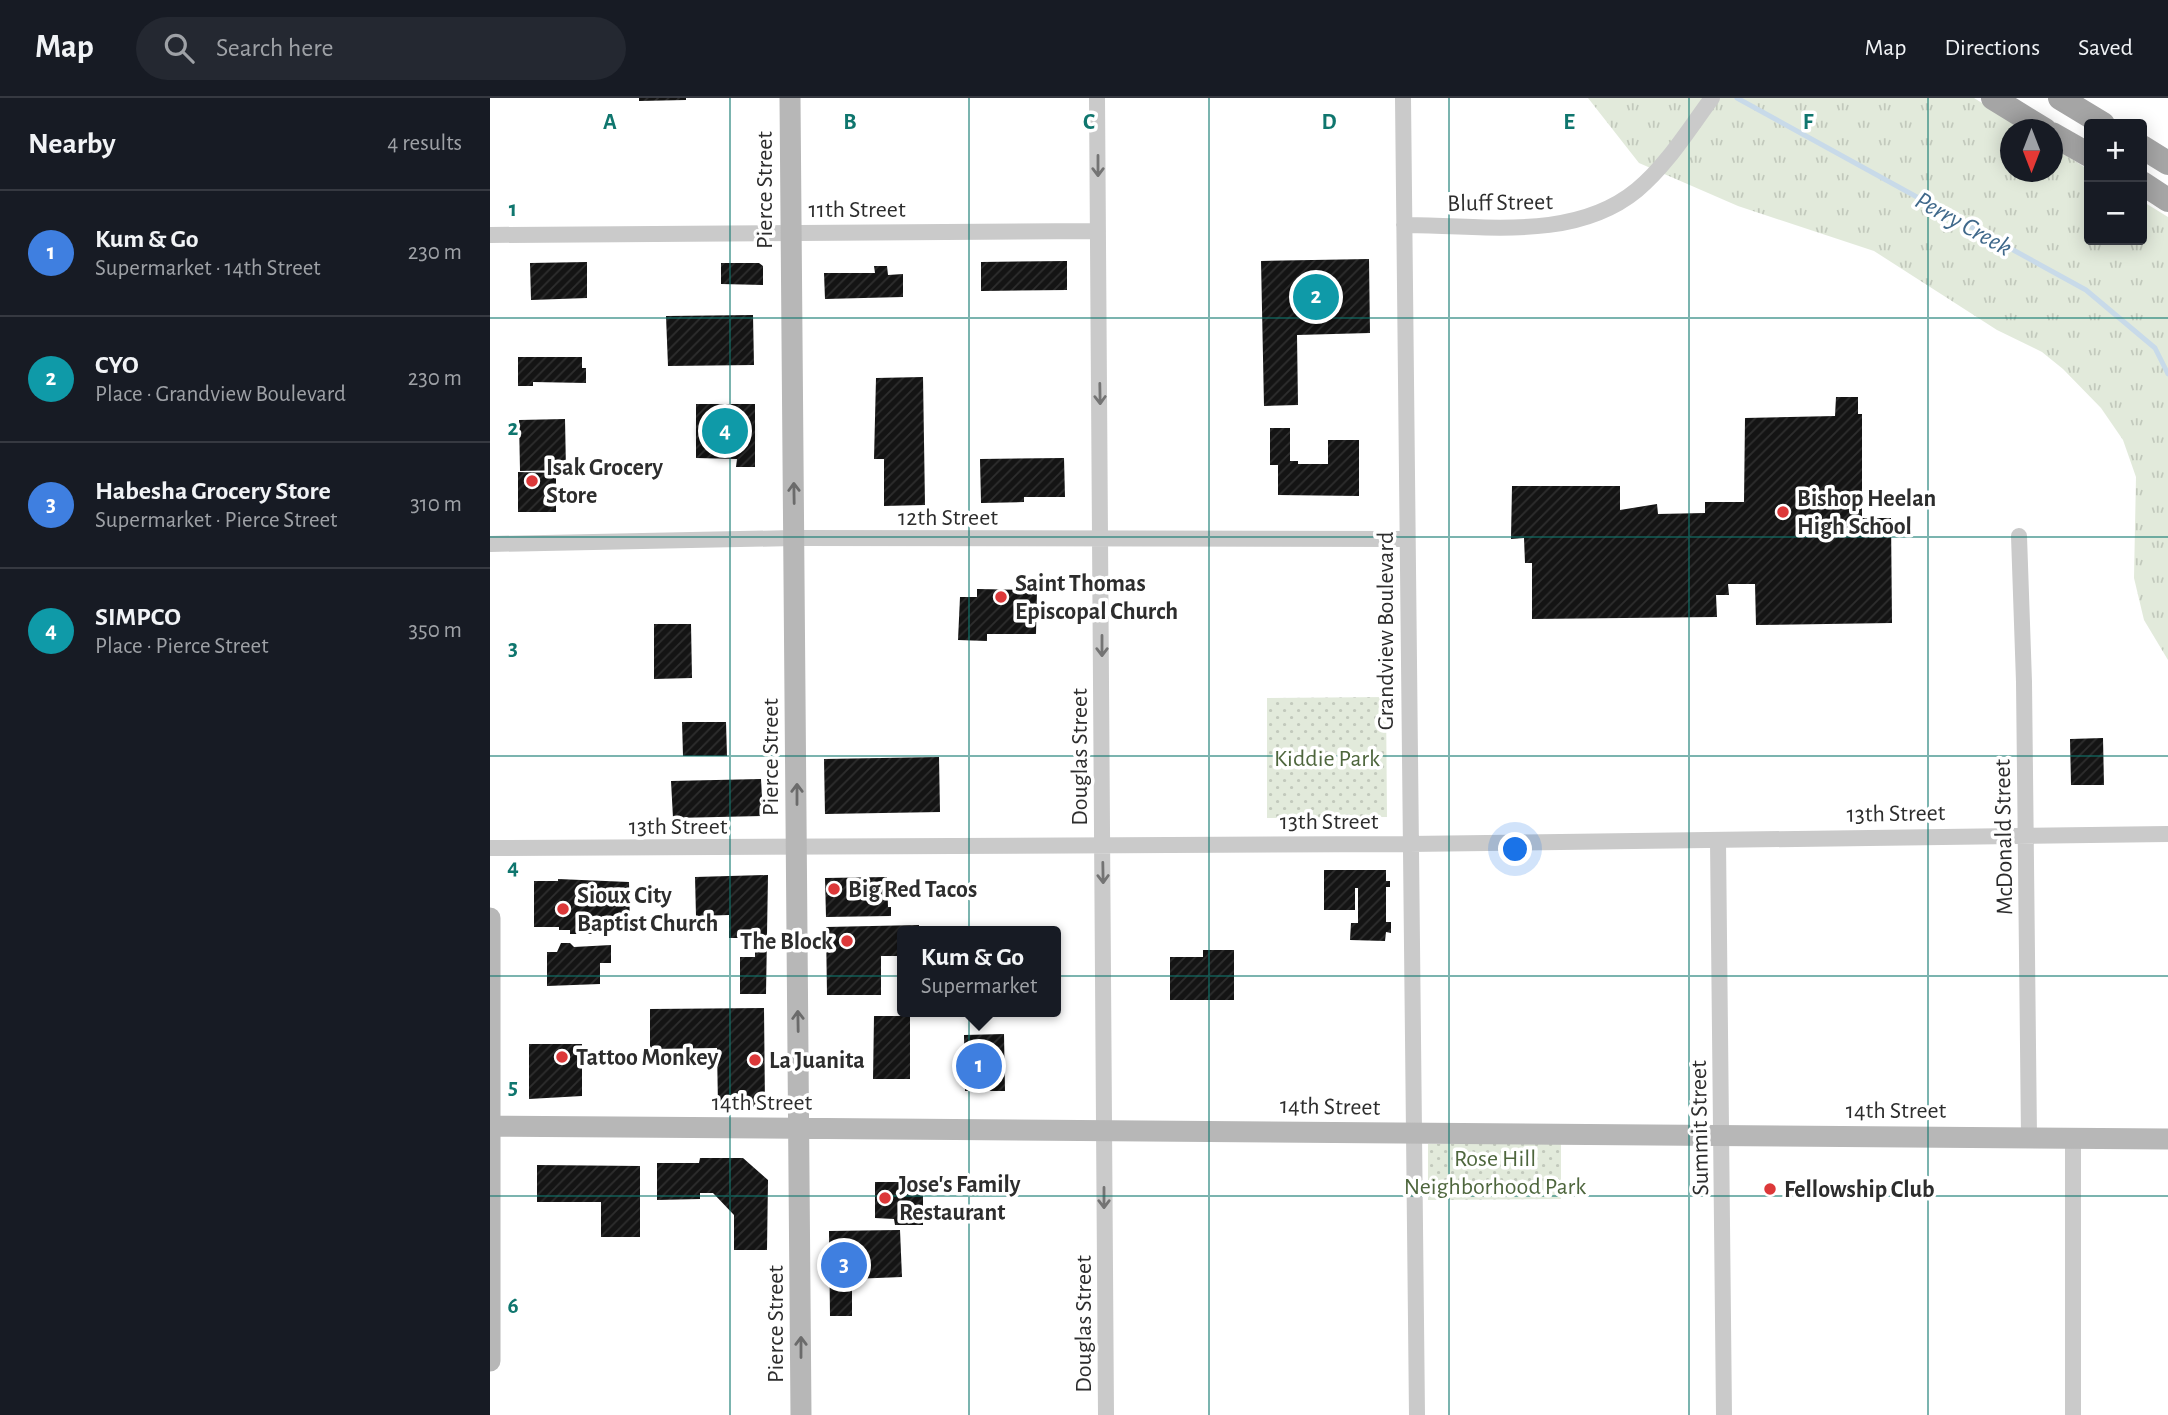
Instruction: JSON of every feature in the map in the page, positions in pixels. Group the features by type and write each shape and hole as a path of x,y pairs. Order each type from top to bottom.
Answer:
{"main road":[{"name":"Pierce Street","path":"790,98 802,1415"},
{"path":"1993,98 2027,119"},
{"path":"2060,98 2096,119"},
{"path":"2063,140 2084,152"},
{"path":"2147,151 2168,163"},
{"path":"2147,186 2168,200"},
{"path":"490,918 490,1361"},
{"name":"14th Street","path":"491,1126 2168,1139"}],"street":[{"name":"Douglas Street","path":"1097,98 1106,1415"},
{"name":"Grandview Boulevard","path":"1403,98 1417,1415"},
{"name":"Bluff Street","path":"1404,225 1567,224 1613,207 1639,189 1671,153 1712,98"},
{"name":"11th Street","path":"490,235 1098,231"},
{"name":"McDonald Street","path":"2019,536 2029,1137"},
{"name":"12th Street","path":"490,544 794,538 1407,539"},
{"name":"13th Street","path":"490,848 1409,844 2168,834"},
{"name":"Summit Street","path":"1718,841 1724,1415"},
{"path":"2073,1138 2073,1415"}],"green space":[{"path":"1588,98 1974,98 2008,119 2000,119 2000,182 2063,182 2063,153 2084,167 2084,245 2147,245 2147,204 2168,217 2168,660 2144,620 2134,578 2136,477 2123,440 2101,408 2063,369 2042,352 1997,330 1874,251 1738,206 1639,163"},
{"name":"Kiddie Park","path":"1386,697 1387,817 1267,818 1267,698"},
{"name":"Rose Hill Neighborhood Park","path":"1428,1144 1561,1144 1561,1199 1428,1200"}],"building":[{"path":"639,98 686,98 686,100 639,101"},
{"path":"1369,259 1370,333 1297,335 1298,405 1264,406 1261,261"},
{"path":"1067,261 1067,290 981,291 981,262"},
{"path":"587,262 587,298 531,300 530,263"},
{"path":"721,263 759,263 763,266 763,285 721,284"},
{"path":"874,266 887,266 888,275 903,274 903,297 825,299 824,273 875,273"},
{"path":"753,315 754,365 668,366 666,316"},
{"path":"518,357 582,357 582,368 586,368 586,383 533,382 533,386 518,386"},
{"path":"923,377 925,505 884,506 884,459 874,459 876,378"},
{"name":"Bishop Heelan High School","path":"1836,397 1858,397 1858,414 1862,414 1862,518 1891,518 1892,623 1756,625 1755,584 1728,584 1729,595 1716,595 1717,617 1532,619 1532,563 1525,563 1524,538 1511,539 1512,486 1620,486 1620,510 1657,504 1658,514 1705,513 1705,502 1744,502 1745,418 1835,416"},
{"path":"696,404 755,404 755,467 736,467 737,459 696,458"},
{"path":"565,419 566,470 520,471 519,420"},
{"path":"1270,428 1290,428 1290,461 1298,461 1298,464 1328,464 1328,440 1359,440 1359,496 1278,495 1278,465 1270,465"},
{"path":"1064,458 1065,497 1024,497 1024,502 981,503 980,459"},
{"path":"518,472 556,473 556,512 518,512"},
{"path":"977,589 1037,590 1036,634 987,634 987,641 958,640 960,597 977,597"},
{"path":"654,624 691,624 692,678 654,679"},
{"path":"682,722 726,722 727,756 683,756"},
{"path":"2103,738 2104,785 2071,785 2070,739"},
{"path":"939,757 940,812 825,814 824,759"},
{"path":"761,779 763,816 673,818 671,781"},
{"path":"1324,870 1386,870 1386,881 1390,881 1390,887 1386,887 1386,922 1391,922 1391,933 1386,932 1385,941 1350,940 1351,923 1358,923 1358,888 1355,888 1355,910 1324,910"},
{"path":"768,875 766,994 740,994 740,957 755,957 755,938 729,938 729,915 696,916 695,877"},
{"path":"887,877 891,916 826,917 825,878"},
{"path":"558,879 629,882 630,927 601,927 601,931 592,931 592,934 570,934 570,930 559,930 559,927 534,927 534,881"},
{"path":"919,925 897,926 897,956 881,956 881,995 827,995 826,927"},
{"path":"561,943 570,943 574,947 611,945 611,963 600,963 600,984 547,986 547,952 557,952"},
{"path":"1203,950 1234,950 1234,1000 1170,1000 1170,957 1203,957"},
{"path":"764,1008 765,1107 718,1107 717,1048 650,1049 650,1009"},
{"path":"874,1016 910,1017 910,1079 873,1079"},
{"path":"1004,1034 1005,1091 965,1091 964,1035"},
{"path":"529,1044 582,1044 582,1096 529,1099"},
{"path":"700,1158 743,1158 768,1180 767,1250 734,1250 734,1215 713,1193 700,1193 700,1199 657,1200 657,1163 699,1163"},
{"path":"537,1165 640,1166 640,1237 601,1237 601,1202 537,1202"},
{"path":"875,1182 923,1182 923,1225 895,1225 894,1219 875,1218"},
{"path":"900,1230 902,1277 852,1279 852,1316 830,1316 829,1231"}],"waterway":[{"name":"Perry Creek","path":"1737,98 2086,290 2155,348 2168,374"}],"place":[{"name":"CYO","path":"1316,297"},
{"name":"SIMPCO","path":"725,431"},
{"name":"Isak Grocery Store","path":"532,481"},
{"name":"Bishop Heelan High School","path":"1783,512"},
{"name":"Saint Thomas Episcopal Church","path":"1001,597"},
{"name":"Big Red Tacos","path":"834,889"},
{"name":"Sioux City Baptist Church","path":"563,909"},
{"name":"The Block","path":"847,941"},
{"name":"Tattoo Monkey","path":"562,1057"},
{"name":"La Juanita","path":"755,1060"},
{"name":"Kum & Go","path":"979,1066"},
{"name":"Fellowship Club","path":"1770,1189"},
{"name":"Jose's Family Restaurant","path":"885,1198"},
{"name":"Habesha Grocery Store","path":"844,1265"}]}
